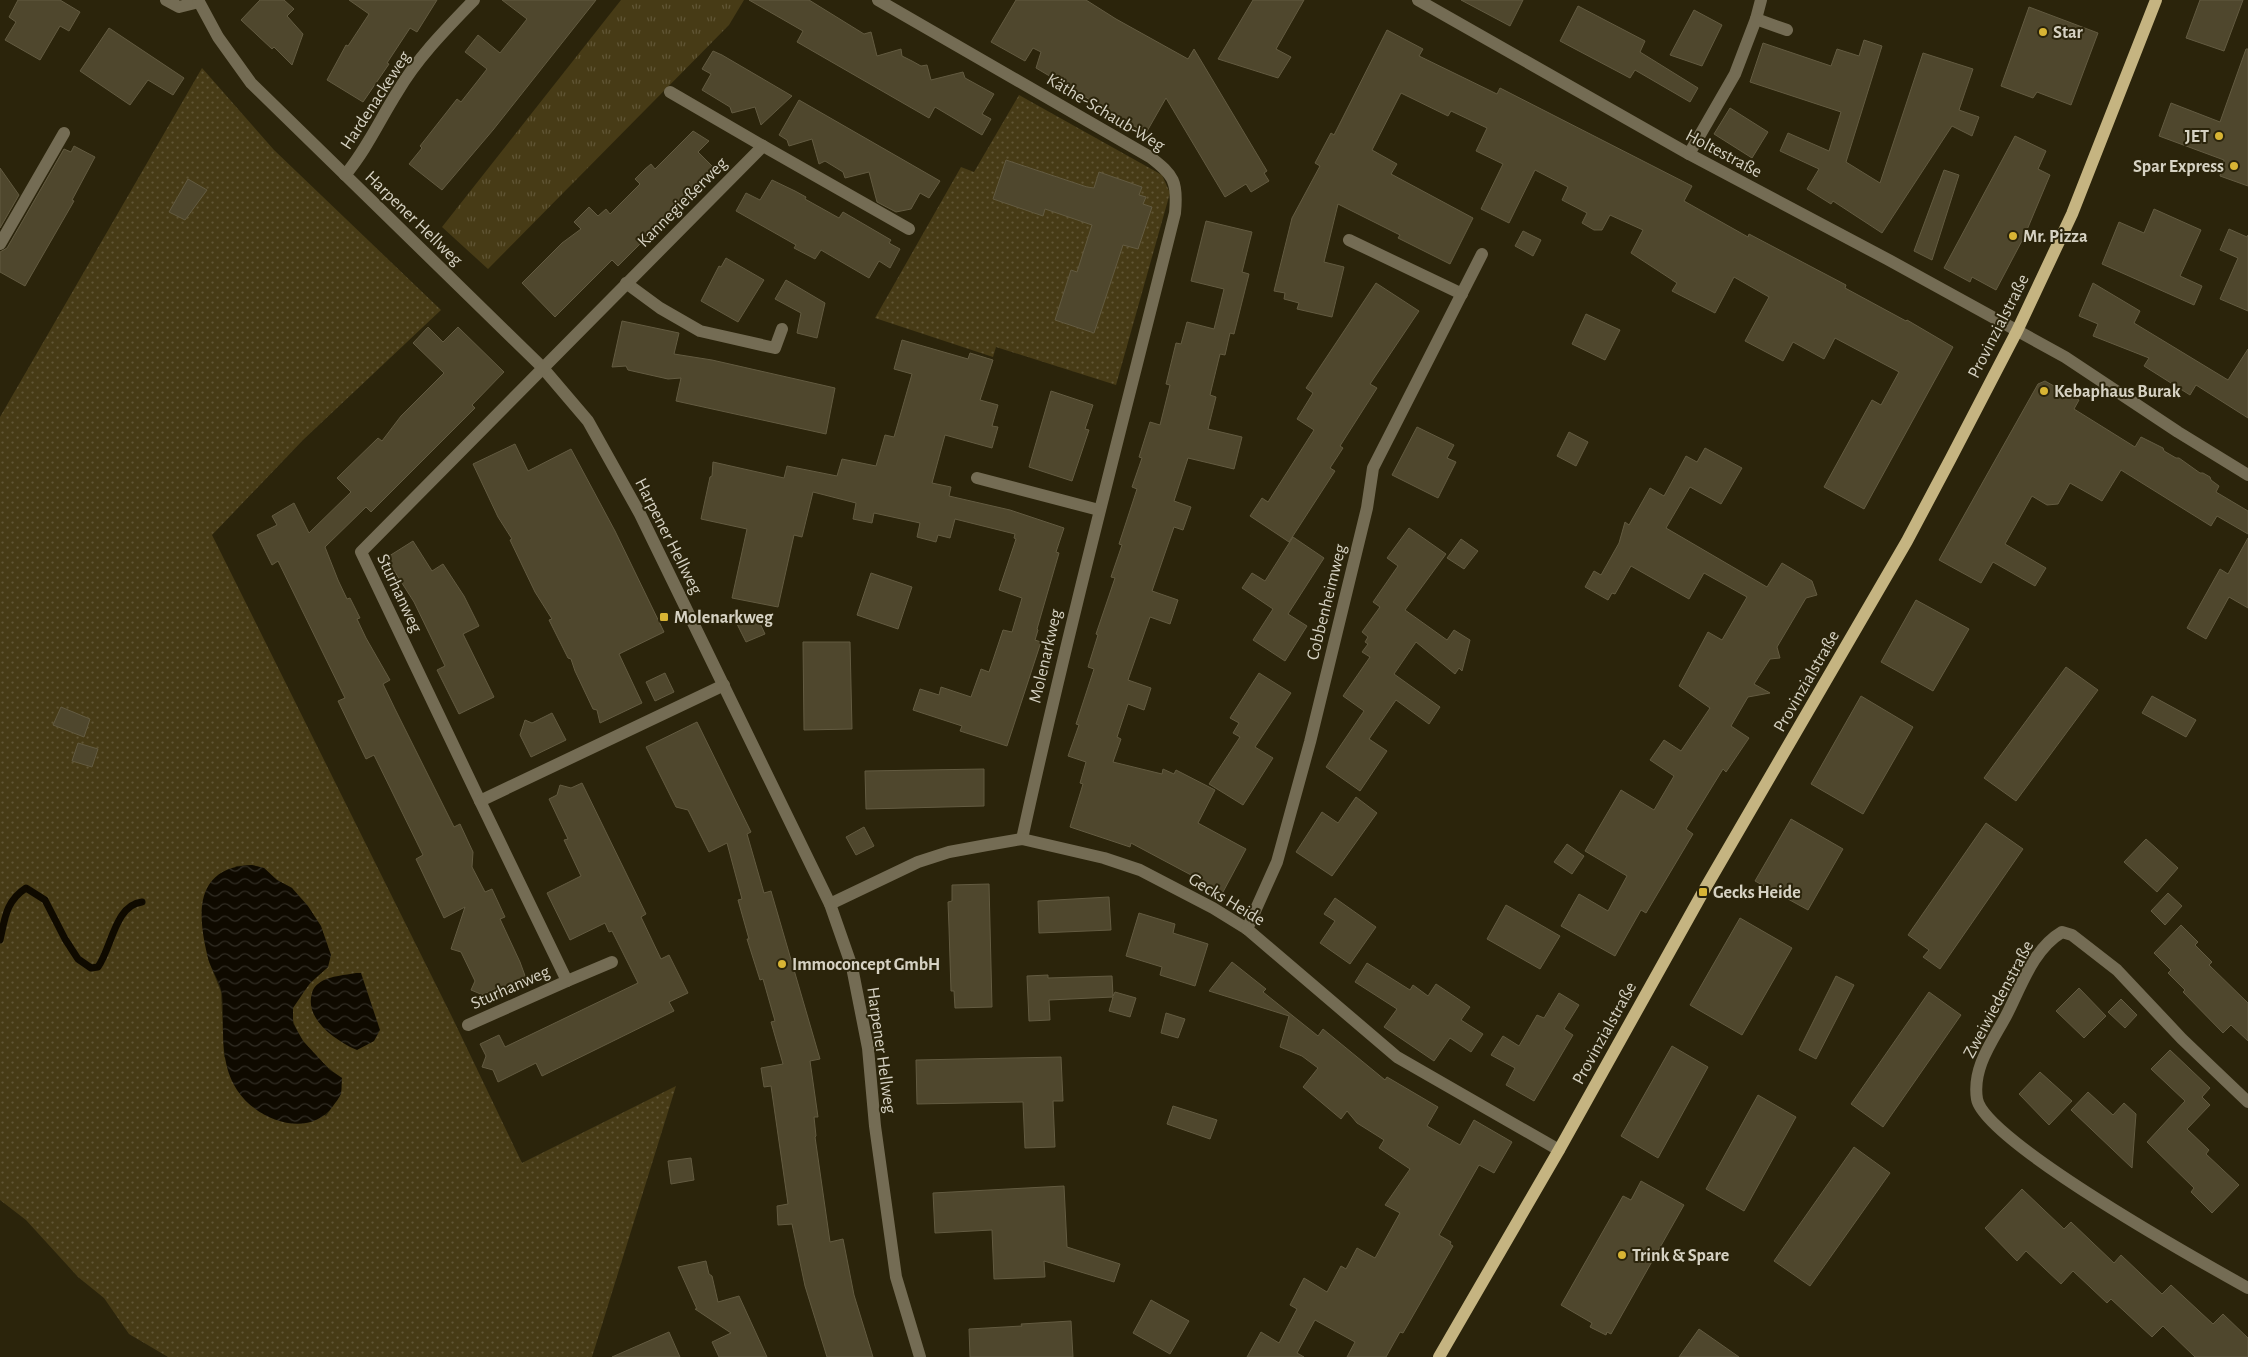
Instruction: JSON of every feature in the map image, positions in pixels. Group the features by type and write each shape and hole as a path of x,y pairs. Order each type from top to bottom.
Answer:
{"main road":[{"name":"Provinzialstraße","path":"1439,1357 1559,1150 1703,892 1907,541 2017,331 2072,214 2156,0"}],"street":[{"path":"166,0 179,7 198,1"},
{"name":"Hardenackeweg","path":"345,175 359,158 398,90 438,39 474,0"},
{"name":"Holtestraße","path":"1418,0 1689,154 1887,259 2065,357 2248,475"},
{"path":"1689,154 1735,74 1756,19 1761,0"},
{"name":"Harpener Hellweg","path":"198,1 218,37 251,83 542,367 588,421 640,514 830,904 852,967 868,1048 875,1126 896,1277 920,1357"},
{"name":"Käthe-Schaub-Weg","path":"883,1 1141,152 1168,170 1177,190 1175,213 1139,356"},
{"path":"1756,19 1787,30"},
{"path":"670,92 910,229"},
{"path":"0,244 64,133"},
{"name":"Kannegießerweg","path":"542,367 763,146"},
{"path":"1349,240 1462,294"},
{"name":"Cobbenheimweg","path":"1247,929 1277,862 1310,742 1367,508 1373,468 1482,254"},
{"path":"626,283 660,308 700,331 775,348 782,329"},
{"name":"Molenarkweg","path":"1022,839 1054,695 1139,356"},
{"name":"Sturhanweg","path":"542,367 361,552 567,981"},
{"path":"977,478 1099,510"},
{"path":"480,800 724,685"},
{"name":"Gecks Heide","path":"830,904 918,862 950,852 1022,839 1104,858 1140,870 1213,908 1247,929 1397,1057 1559,1150"},
{"name":"Zweiwiedenstraße","path":"2248,1102 2182,1039 2117,970 2072,936 2062,932 2050,940 2037,957 1978,1067 1977,1101 2000,1131 2050,1168 2127,1218 2248,1288"},
{"name":"Sturhanweg","path":"468,1025 612,962"}],"green space":[{"path":"621,0 744,0 729,25 488,269 442,227"},
{"path":"202,68 274,150 441,310 303,440 212,535 453,1019 522,1163 676,1086 592,1357 168,1357 129,1334 104,1298 78,1277 26,1220 0,1200 0,417","holes":["252,865 264,868 277,880 292,888 328,967 308,986 295,1002 293,1008 293,1017 301,1038 317,1057 342,1078 341,1094 326,1116 224,1057 221,992 208,959 202,911 236,866"]},
{"path":"1019,95 1162,175 1170,193 1116,385 996,347 993,357 875,318 961,167 974,172"}],"water":[{"path":"252,865 264,868 277,880 292,888 308,906 321,926 331,955 328,967 310,983 293,1008 293,1023 303,1041 330,1070 342,1078 341,1093 337,1101 323,1116 311,1122 297,1124 283,1122 257,1110 237,1090 227,1067 222,994 208,958 202,925 202,910 204,896 210,884 219,874 233,868"},
{"path":"361,973 380,1030 374,1041 357,1050 331,1035 324,1028 317,1020 311,1003 313,989 320,982"}],"building":[{"path":"18,0 60,0 80,12 69,31 60,26 40,60 5,40 16,22 9,17"},
{"path":"260,0 284,0 294,9 287,16 303,34 292,65 274,47 272,49 241,20"},
{"path":"349,0 437,0 417,32 410,28 387,63 389,64 363,102 327,80 346,45 348,46 369,14"},
{"path":"502,0 596,0 493,130 442,190 409,164 422,148 420,146 457,99 461,102 487,69 465,52 478,35 500,53 527,19"},
{"path":"749,0 809,0 864,34 871,32 877,56 901,49 902,56 921,66 927,65 931,80 963,72 965,78 994,94 982,114 991,119 982,135 935,107 929,118 797,42 803,31"},
{"path":"1016,0 1086,0 1188,59 1194,49 1267,171 1264,173 1269,181 1251,192 1246,184 1225,197 1166,98 1146,133 1036,68 1041,52 1033,48 1025,61 991,42"},
{"path":"1253,0 1304,0 1276,49 1291,57 1278,78 1218,59"},
{"path":"1461,0 1523,0 1510,26"},
{"path":"2200,0 2243,0 2224,51 2186,38"},
{"path":"1578,6 1645,41 1640,52 1698,88 1690,102 1635,70 1630,78 1560,41"},
{"path":"2029,7 2098,33 2071,105 2037,92 2033,98 2001,86"},
{"path":"1694,10 1722,25 1702,66 1670,55"},
{"path":"109,28 184,78 173,95 148,80 130,105 80,71"},
{"path":"1387,30 1423,49 1419,56 1497,94 1500,88 1692,186 1684,201 1748,237 1749,234 1846,285 1845,288 1907,320 1953,347 1864,509 1824,487 1872,400 1881,405 1899,372 1835,338 1824,359 1793,342 1783,361 1745,341 1769,297 1734,277 1715,313 1672,291 1677,283 1631,253 1643,230 1610,215 1602,230 1594,230 1582,223 1587,213 1562,200 1568,187 1535,170 1509,223 1481,209 1503,164 1476,151 1487,128 1451,111 1448,116 1401,93 1372,150 1397,164 1391,174 1473,218 1450,264 1398,238 1400,235 1338,204 1324,262 1344,267 1332,317 1297,309 1299,303 1284,299 1285,293 1274,291 1292,218 1320,166 1315,163 1331,133 1334,135"},
{"path":"1864,40 1882,46 1846,162 1880,183 1923,53 1973,69 1959,110 1979,117 1972,136 1952,126 1882,233 1833,201 1831,204 1807,189 1819,169 1780,151 1788,133 1829,151 1841,112 1750,82 1763,43 1831,66 1837,49 1859,56"},
{"path":"2246,49 2248,49 2248,186 2220,176 2224,160 2159,136 2171,103 2220,122"},
{"path":"713,51 792,96 761,125 755,107 732,113 730,107 702,90 711,74 702,69"},
{"path":"799,100 940,181 929,198 920,193 911,209 896,212 877,202 869,172 845,178 843,172 825,161 819,164 812,139 789,146 787,140 779,135"},
{"path":"1730,108 1768,132 1752,158 1714,134"},
{"path":"693,131 709,141 698,152 715,169 618,266 612,260 555,317 522,283 562,243 581,229 574,222 589,207 598,216 606,209 610,214 640,184 635,179 645,169 651,164 655,169"},
{"path":"2015,136 2046,151 2038,169 2050,175 2024,237 1996,290 1972,277 1970,282 1944,268"},
{"path":"74,146 95,157 72,200 74,201 25,286 0,272 0,252 7,248 64,149 71,152"},
{"path":"1006,160 1087,187 1094,188 1099,172 1142,187 1139,195 1146,197 1143,204 1152,207 1138,249 1123,245 1094,333 1055,320 1071,270 1077,272 1092,225 1045,209 1043,216 993,199"},
{"path":"0,168 19,195 0,228"},
{"path":"1944,170 1959,175 1932,260 1914,251"},
{"path":"188,179 207,190 185,220 169,212"},
{"path":"772,180 806,197 805,199 839,218 843,212 891,240 889,243 900,249 890,268 879,261 869,278 821,250 815,259 794,248 796,245 736,211 746,193 760,200"},
{"path":"2154,209 2201,230 2180,276 2202,286 2194,305 2102,264 2119,222 2144,233"},
{"path":"1206,221 1252,232 1242,272 1249,274 1234,334 1230,333 1225,355 1220,354 1210,395 1216,397 1208,429 1242,437 1234,469 1188,458 1174,501 1191,507 1183,530 1174,527 1152,591 1178,600 1170,624 1150,617 1128,680 1151,688 1144,710 1128,704 1117,737 1121,739 1113,762 1162,774 1163,769 1174,774 1176,770 1215,790 1198,823 1246,849 1223,892 1131,843 1130,847 1070,827 1083,784 1080,783 1086,762 1068,756 1079,725 1076,724 1094,669 1088,667 1098,635 1096,634 1115,578 1111,577 1122,545 1119,544 1137,489 1132,487 1142,458 1139,457 1150,422 1160,425 1170,385 1166,384 1176,343 1181,344 1187,322 1214,329 1224,289 1191,281"},
{"path":"2229,229 2247,237 2248,235 2248,311 2220,299 2238,258 2220,250"},
{"path":"1523,231 1541,240 1533,256 1515,246"},
{"path":"726,258 764,280 738,322 701,301 719,266 721,267"},
{"path":"786,280 825,303 817,338 797,333 801,313 775,299"},
{"path":"1376,283 1419,311 1370,384 1377,388 1340,446 1343,448 1330,468 1335,471 1289,542 1250,516 1262,498 1268,502 1314,430 1297,419 1313,393 1306,388"},
{"path":"2093,283 2140,311 2134,323 2228,380 2248,349 2248,418 2196,385 2190,395 2144,366 2149,358 2093,336 2098,324 2079,316"},
{"path":"1586,314 1620,330 1605,360 1572,344"},
{"path":"622,321 679,333 674,354 712,360 835,388 826,434 676,401 681,378 668,379 628,370 626,366 612,367"},
{"path":"428,327 443,342 458,327 504,372 472,405 475,408 371,512 366,507 325,547 347,599 350,598 360,618 357,619 366,638 390,680 383,684 395,709 454,827 460,824 473,852 472,867 485,892 492,889 505,917 500,919 528,984 499,998 495,989 483,995 471,990 475,981 461,952 451,949 465,907 444,918 416,859 423,855 374,755 366,759 338,701 345,698 278,561 272,565 257,535 277,525 272,516 294,503 309,533 351,492 337,478 378,438 382,441 401,416 444,373 413,343"},
{"path":"902,340 968,359 970,353 993,360 980,400 998,405 992,426 998,427 992,448 945,435 932,483 951,487 949,496 1010,510 1064,528 1056,552 1059,553 1037,629 1035,640 1041,642 1007,746 960,731 962,726 913,710 920,689 939,695 941,687 971,697 981,669 989,672 1003,630 1012,632 1022,598 999,590 1016,539 1014,538 1015,534 955,519 950,538 938,535 936,542 917,537 920,523 874,513 872,523 853,519 856,503 813,492 802,537 794,535 778,607 732,598 747,529 701,519 710,477 712,476 713,462 784,478 787,466 837,476 842,459 876,466 885,435 894,437 912,374 894,369"},
{"path":"2045,381 2079,400 2074,409 2135,447 2141,437 2163,448 2164,451 2179,458 2200,473 2210,477 2219,486 2216,492 2248,511 2248,534 2217,516 2211,526 2121,470 2102,501 2070,483 2058,504 2047,505 2032,496 2005,544 2046,568 2035,586 1993,562 1981,583 1939,560 2038,384"},
{"path":"1051,391 1093,405 1085,429 1089,430 1072,481 1029,467"},
{"path":"1417,427 1454,445 1447,458 1456,462 1438,498 1392,475"},
{"path":"1569,432 1588,442 1576,466 1557,456"},
{"path":"515,444 528,471 571,449 615,531 664,632 619,654 642,703 600,723 597,710 593,709 571,659 568,658 549,620 552,619 535,592 510,540 512,539 498,517 473,464"},
{"path":"1705,448 1742,468 1721,504 1690,487 1666,528 1767,587 1782,563 1812,581 1817,595 1806,598 1777,647 1780,658 1770,659 1754,684 1770,693 1748,697 1731,726 1749,738 1726,772 1723,769 1686,829 1693,834 1646,913 1641,910 1615,956 1561,926 1579,894 1608,911 1627,876 1585,851 1621,790 1654,810 1674,776 1650,760 1664,740 1681,751 1710,708 1679,686 1708,632 1722,640 1747,597 1704,573 1689,599 1631,566 1615,594 1612,593 1608,600 1585,587 1594,571 1601,575 1619,543 1625,522 1629,525 1650,488 1664,496 1686,456 1697,462"},
{"path":"1409,528 1446,554 1405,610 1447,640 1454,630 1470,640 1462,671 1459,668 1455,674 1416,642 1394,674 1440,707 1429,724 1396,700 1369,739 1387,751 1360,791 1326,767 1364,711 1343,696 1370,657 1362,652 1368,644 1365,642 1368,637 1362,632 1380,607 1373,602 1398,566 1387,558"},
{"path":"1293,537 1324,558 1288,614 1307,626 1285,661 1253,640 1273,609 1242,588 1252,573 1265,581"},
{"path":"2248,538 2248,608 2229,597 2206,639 2187,628 2220,569 2228,574"},
{"path":"1461,539 1478,551 1464,569 1447,558"},
{"path":"413,541 432,571 443,564 464,596 479,626 463,634 494,697 459,714 437,670 445,666 414,602 386,558"},
{"path":"871,573 912,587 898,629 857,615"},
{"path":"1916,600 1969,629 1933,691 1881,662"},
{"path":"756,615 765,634 746,642 737,624"},
{"path":"803,642 850,642 852,729 804,730"},
{"path":"2066,667 2098,690 2016,801 1984,778"},
{"path":"665,673 674,692 655,701 646,682"},
{"path":"1259,673 1291,693 1255,747 1273,758 1243,805 1209,784 1240,737 1233,733 1239,723 1230,718"},
{"path":"1861,696 1913,727 1863,814 1811,784"},
{"path":"2152,696 2196,720 2186,737 2142,713"},
{"path":"61,707 90,719 84,737 53,725"},
{"path":"552,713 566,740 531,757 520,735 525,720 532,723"},
{"path":"697,722 751,832 747,834 764,893 771,891 820,1059 810,1061 818,1117 814,1117 815,1137 830,1242 843,1239 854,1295 873,1357 827,1357 805,1286 792,1224 778,1225 777,1206 788,1204 771,1086 764,1087 761,1068 783,1064 771,1022 775,1021 763,979 760,980 747,939 749,939 738,900 742,899 727,843 709,852 688,810 676,807 646,747"},
{"path":"78,743 98,749 92,767 72,761"},
{"path":"984,769 984,806 866,809 865,771"},
{"path":"582,783 646,914 641,917 661,959 669,955 688,993 669,1002 674,1011 542,1076 536,1063 498,1082 493,1070 482,1067 486,1056 480,1044 499,1035 505,1047 638,983 612,931 609,932 605,923 570,940 547,893 581,876 564,840 568,839 549,799 557,795 560,785 571,788"},
{"path":"1356,797 1377,813 1332,876 1296,852 1322,812 1338,823"},
{"path":"1791,819 1843,849 1808,910 1755,881"},
{"path":"1986,823 2023,849 1940,969 1923,957 1929,950 1908,935"},
{"path":"864,827 874,846 856,855 846,837"},
{"path":"2146,839 2178,868 2157,892 2124,862"},
{"path":"1567,844 1584,856 1572,874 1554,862"},
{"path":"989,884 992,1007 955,1008 954,991 951,991 948,902 952,901 952,885"},
{"path":"2168,893 2182,906 2165,925 2151,911"},
{"path":"1109,897 1111,930 1039,933 1038,901"},
{"path":"1335,898 1376,927 1350,964 1320,943 1335,921 1324,914"},
{"path":"1506,905 1560,936 1540,969 1487,939"},
{"path":"1139,913 1175,924 1173,933 1208,944 1195,986 1160,975 1162,967 1126,956"},
{"path":"1740,918 1792,948 1742,1035 1690,1005"},
{"path":"2181,925 2198,942 2195,945 2212,962 2209,965 2248,1003 2248,1041 2231,1025 2223,1033 2183,992 2185,990 2168,973 2171,970 2154,953"},
{"path":"1232,962 1266,989 1263,992 1318,1036 1323,1029 1385,1080 1387,1077 1438,1107 1427,1126 1460,1145 1474,1120 1512,1142 1494,1173 1479,1165 1439,1235 1451,1242 1450,1244 1453,1246 1403,1333 1400,1332 1386,1357 1347,1357 1355,1342 1315,1320 1297,1353 1304,1357 1247,1357 1261,1332 1279,1343 1297,1309 1290,1305 1304,1278 1327,1292 1341,1266 1346,1269 1357,1248 1375,1258 1400,1213 1385,1205 1410,1169 1379,1148 1384,1140 1357,1123 1347,1111 1341,1119 1303,1087 1318,1068 1302,1056 1280,1047 1289,1016 1209,991"},
{"path":"1367,963 1410,990 1413,985 1428,996 1436,984 1470,1007 1461,1020 1483,1034 1471,1052 1450,1038 1434,1061 1384,1027 1397,1009 1355,982"},
{"path":"1048,975 1048,978 1112,976 1113,996 1115,992 1136,998 1130,1017 1109,1011 1113,997 1049,1000 1050,1020 1029,1021 1027,976"},
{"path":"1836,976 1854,985 1816,1059 1799,1050"},
{"path":"2079,988 2106,1016 2084,1038 2056,1011"},
{"path":"1929,992 1961,1015 1883,1127 1851,1104"},
{"path":"1559,993 1579,1005 1564,1029 1573,1035 1534,1101 1506,1085 1515,1068 1491,1055 1503,1036 1519,1046 1537,1015 1544,1018"},
{"path":"2121,999 2137,1015 2125,1028 2108,1012"},
{"path":"1166,1013 1185,1019 1178,1038 1161,1033"},
{"path":"1672,1046 1708,1067 1658,1158 1621,1136"},
{"path":"2170,1050 2210,1088 2202,1097 2210,1105 2187,1129 2209,1150 2206,1154 2239,1185 2212,1213 2191,1192 2194,1188 2147,1142 2185,1101 2151,1069"},
{"path":"1061,1057 1063,1101 1053,1101 1055,1147 1025,1148 1023,1102 917,1104 916,1060"},
{"path":"2040,1072 2072,1101 2049,1125 2019,1094"},
{"path":"2088,1092 2113,1115 2124,1103 2136,1114 2132,1168 2071,1110"},
{"path":"1758,1095 1796,1117 1744,1211 1706,1189"},
{"path":"1173,1106 1217,1120 1210,1139 1167,1124"},
{"path":"1854,1147 1890,1173 1810,1286 1774,1261"},
{"path":"691,1158 694,1180 671,1184 668,1161"},
{"name":"Trink & Spare","path":"1641,1181 1684,1205 1611,1334 1607,1332 1606,1335 1590,1327 1592,1323 1561,1305 1623,1196 1631,1200"},
{"path":"1064,1186 1067,1247 1120,1264 1114,1282 1044,1261 1045,1277 994,1279 992,1230 935,1233 933,1193"},
{"path":"2022,1189 2064,1229 2071,1222 2114,1263 2121,1255 2162,1294 2171,1285 2213,1324 2223,1314 2248,1338 2248,1357 2195,1357 2163,1326 2152,1337 2111,1299 2107,1303 2073,1271 2061,1284 2026,1251 2017,1261 1985,1228"},
{"path":"706,1261 709,1274 712,1276 718,1302 739,1296 767,1357 719,1357 712,1342 731,1333 695,1309 697,1309 678,1267"},
{"path":"1151,1300 1189,1321 1170,1354 1133,1333"},
{"path":"1071,1321 1073,1357 970,1357 969,1329"},
{"path":"1699,1329 1739,1357 1679,1357"},
{"path":"669,1332 680,1357 612,1357"}],"waterway":[{"path":"0,940 10,904 26,888 45,900 65,939 78,959 91,968 98,967 120,919 133,905 142,902"}],"place":[{"name":"Star","path":"2043,32"},
{"name":"JET","path":"2219,136"},
{"name":"Spar Express","path":"2234,166"},
{"name":"Mr. Pizza","path":"2013,236"},
{"name":"Kebaphaus Burak","path":"2044,391"},
{"name":"Molenarkweg","path":"664,617"},
{"name":"Gecks Heide","path":"1703,892"},
{"name":"Immoconcept GmbH","path":"782,964"},
{"name":"Trink & Spare","path":"1622,1255"}]}
